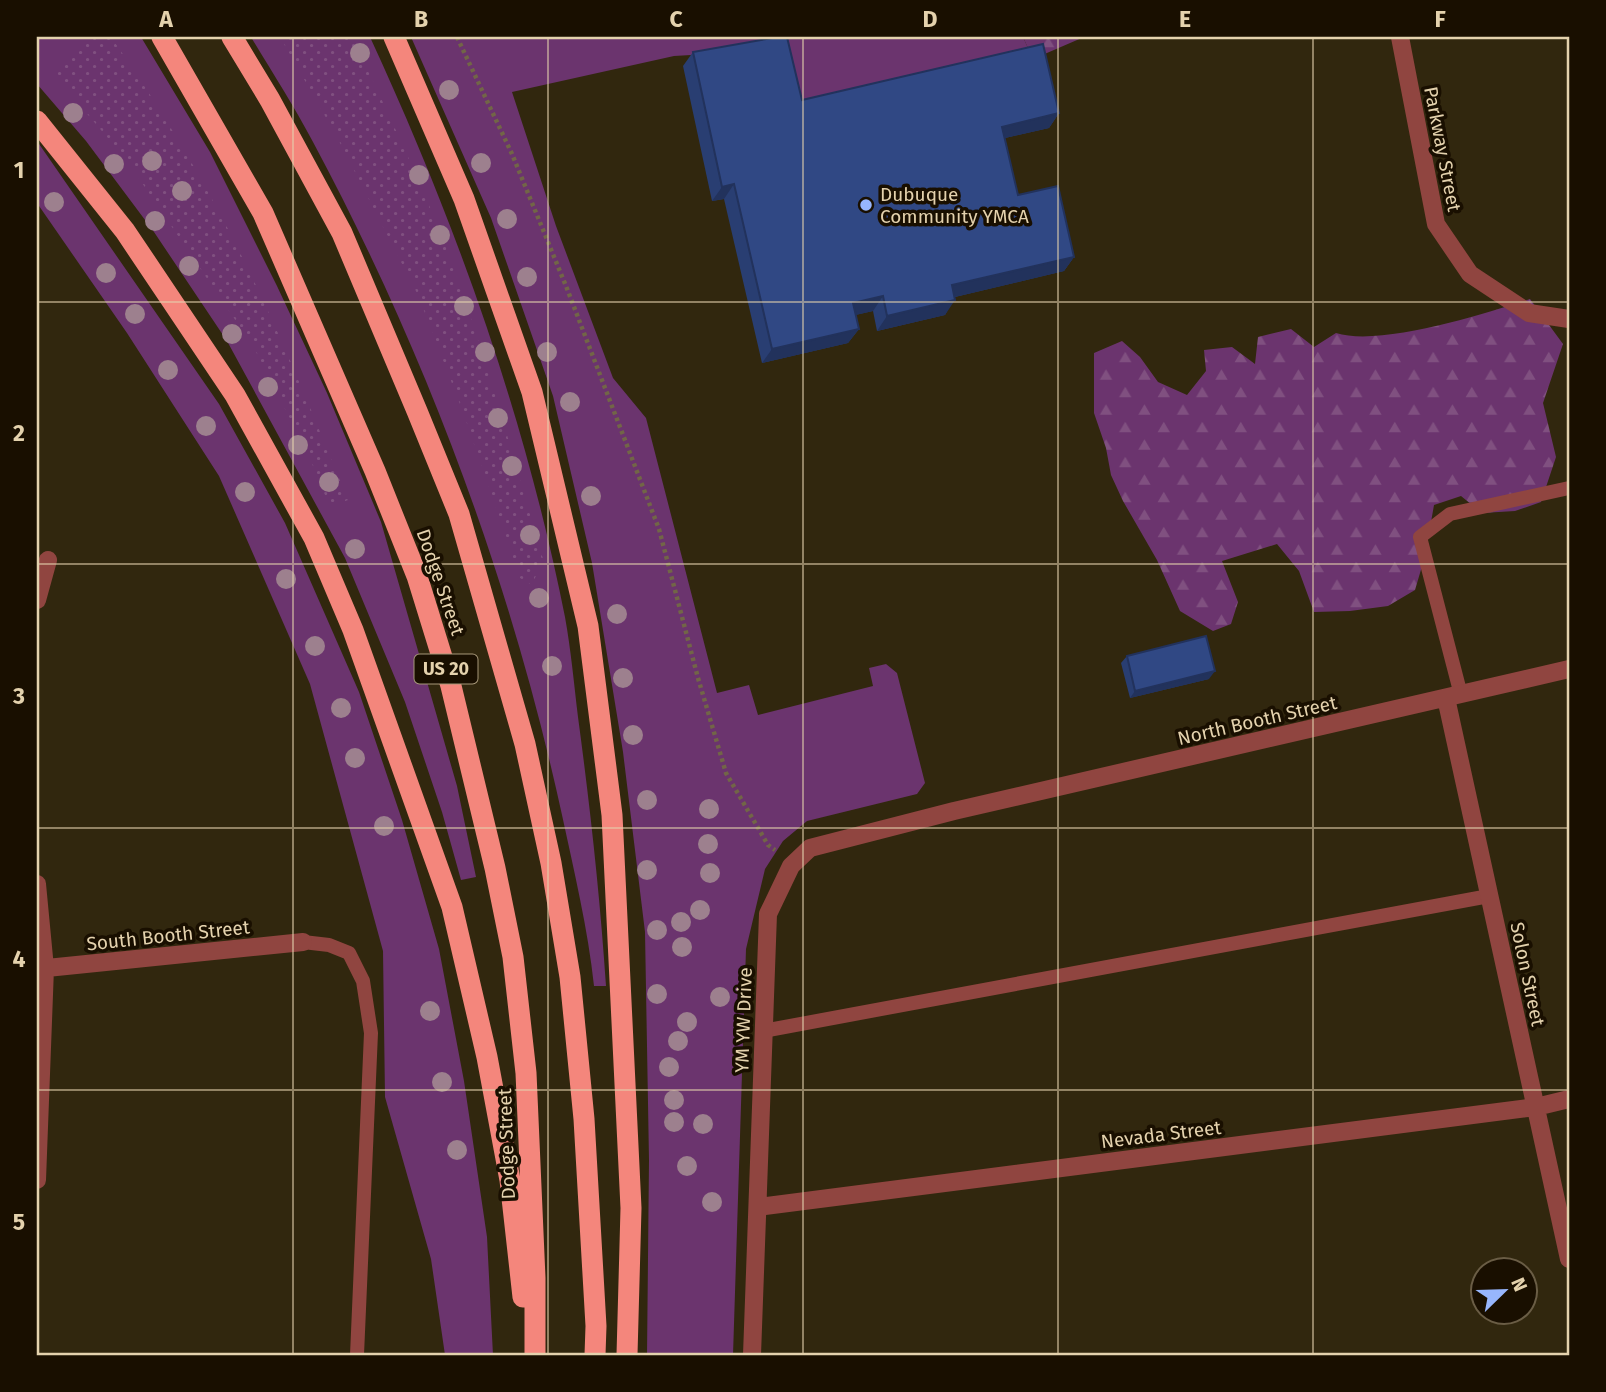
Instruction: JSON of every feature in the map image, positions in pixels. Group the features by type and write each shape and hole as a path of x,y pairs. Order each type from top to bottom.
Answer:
{"highway":[{"name":"Dodge Street","path":"162,37 263,213 359,432 412,564 451,685 495,868 513,957 526,1073 535,1278 535,1355"},
{"name":"Dodge Street","path":"232,37 270,100 342,233 417,411 459,514 525,744 551,863 570,977 584,1119 596,1326 595,1355"},
{"path":"394,37 464,198 532,391 588,626 612,815 631,1208 627,1355"},
{"path":"37,121 125,231 235,395 314,538 353,630 452,908 487,1057 510,1180 529,1355"}],"street":[{"name":"Parkway Street","path":"1399,37 1436,224 1470,274 1529,313 1569,320"},
{"path":"37,600 48,560"},
{"name":"North Booth Street","path":"954,811 1569,669"},
{"name":"Solon Street","path":"1454,696 1489,896 1569,1259"},
{"name":"YM YW Drive","path":"752,1355 768,914 791,866 810,848 954,811"},
{"path":"37,884 41,969 37,1180"},
{"name":"South Booth Street","path":"41,969 303,942"},
{"name":"Nevada Street","path":"758,1207 1536,1107 1569,1099"}],"lane":[{"path":"1454,696 1420,537 1451,514 1569,488"},
{"path":"763,1031 1489,896"},
{"path":"303,942 329,945 349,953 363,981 371,1033 357,1355"}],"path":[{"path":"457,37 512,155 561,274 659,529 726,773 768,845 777,852"}],"green space":[{"path":"37,37 141,37 210,152 327,393 381,522 457,786 476,877 461,880 442,812 405,702 345,558 227,341 154,232 86,141 37,84"},
{"path":"85,37 111,37 148,91 198,175 272,320 348,500 330,507 308,454 253,346 125,158 53,74"},
{"path":"251,37 370,37 459,249 485,321 530,468 565,617 591,817 606,986 594,986 580,900 541,728 491,555 461,470 428,386 354,222 306,129"},
{"path":"280,37 352,37 424,192 472,322 543,559 532,585 520,578 463,412 418,295 337,137"},
{"path":"411,37 1023,37 1033,59 792,115 776,50 674,56 512,92 556,226 613,378 646,418 717,693 749,685 758,715 873,686 869,668 886,664 897,673 925,783 917,794 807,821 783,841 765,869 746,949 733,1355 647,1355 649,1160 645,932 623,752 592,563 553,396 491,218"},
{"path":"1023,37 1084,37 1033,59"},
{"path":"37,141 219,404 285,523 359,692 402,820 439,949 464,1081 487,1237 493,1355 445,1355 431,1259 385,1097 383,951 310,684 219,476 127,333 37,203"},
{"path":"1530,299 1563,344 1543,403 1556,457 1541,502 1515,511 1482,513 1461,496 1434,505 1425,556 1415,590 1388,606 1314,612 1299,571 1277,544 1222,561 1238,602 1231,624 1213,631 1180,611 1157,560 1111,475 1106,448 1094,413 1094,353 1122,341 1140,357 1158,382 1187,395 1206,371 1204,350 1232,347 1255,364 1258,337 1291,329 1314,347 1336,333 1379,336 1405,332 1487,313"}],"building":[{"name":"Dubuque Community YMCA","path":"787,37 802,100 1043,44 1059,113 1002,127 1018,195 1058,186 1074,257 952,285 955,300 887,316 883,296 853,303 859,329 772,349 734,184 722,187 693,52"},
{"path":"1206,636 1215,671 1135,691 1127,656"}],"place":[{"name":"Dubuque Community YMCA","path":"866,205"}]}
